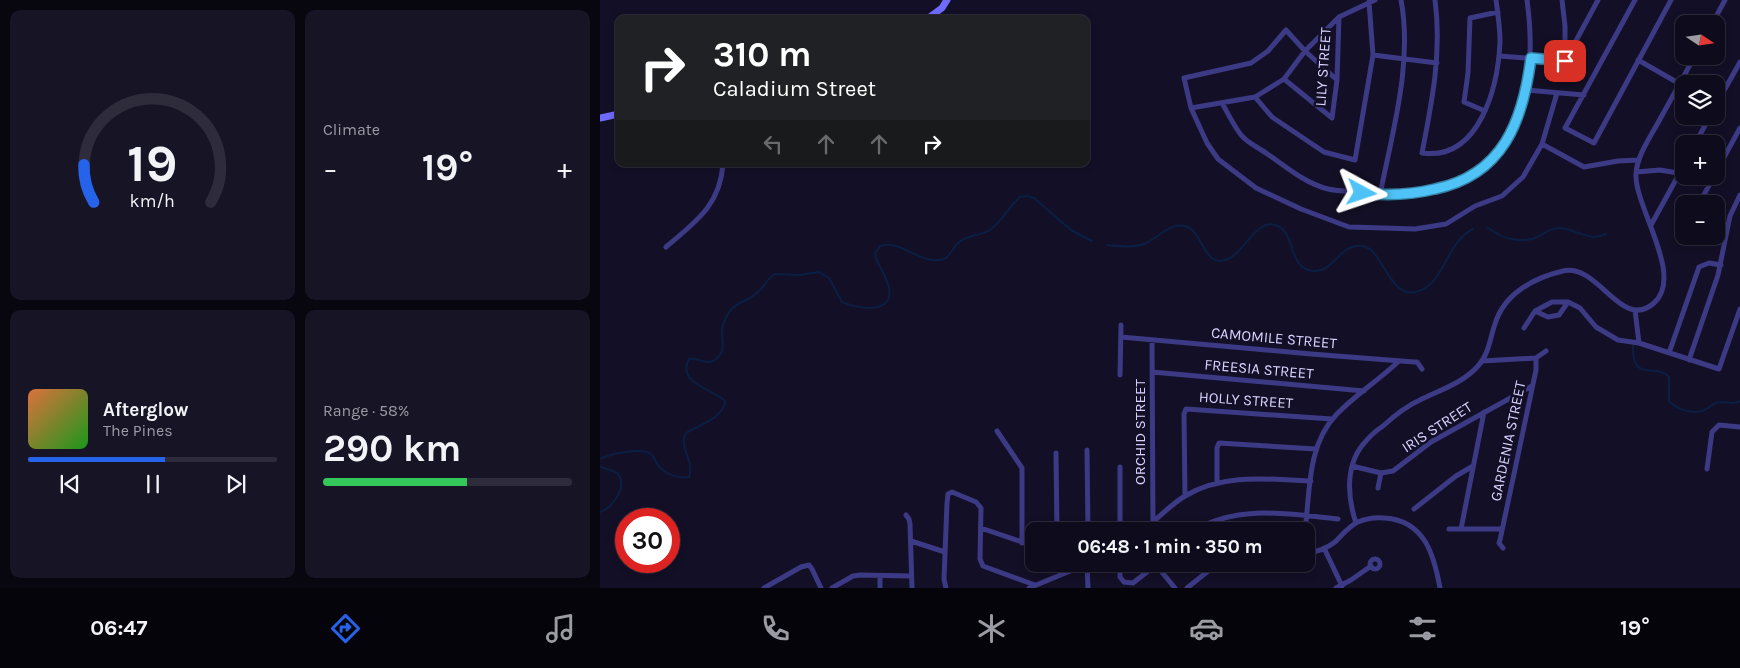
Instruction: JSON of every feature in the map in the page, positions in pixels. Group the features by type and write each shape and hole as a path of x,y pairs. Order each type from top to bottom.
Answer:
{"street":[{"path":"932,15 942,8 947,0"},
{"path":"1380,195 1404,60 1404,25 1401,0"},
{"path":"1435,0 1438,29 1437,63 1422,153 1438,154 1454,149 1463,142 1472,132 1485,111 1495,79 1499,56 1500,26 1496,0"},
{"path":"1222,103 1243,137 1302,178 1327,189 1380,195 1410,194 1445,187 1472,176 1484,168 1495,158 1511,134 1526,90 1531,58 1527,0"},
{"path":"1562,0 1565,26 1565,61"},
{"path":"1565,61 1598,0"},
{"path":"1635,0 1565,128 1594,143 1671,0"},
{"path":"1717,15 1725,0"},
{"path":"1192,108 1255,97 1284,79 1305,51 1339,17 1372,1 1374,55 1356,160 1324,152 1272,117 1255,97"},
{"path":"1485,111 1464,102 1468,73 1470,18 1498,12"},
{"name":"LILY STREET","path":"1284,79 1332,118 1337,80 1339,17"},
{"path":"1337,80 1305,51 1286,30 1268,51 1251,63 1184,78 1192,108 1207,143 1218,159 1256,188 1301,209 1349,227 1415,228 1446,224 1475,206 1502,196 1523,178 1542,144 1557,93"},
{"path":"1374,55 1437,63"},
{"path":"1499,56 1565,61"},
{"path":"1638,60 1675,81"},
{"path":"1725,89 1740,62"},
{"path":"1526,90 1584,95"},
{"path":"1356,523 1350,496 1352,466 1356,455 1367,440 1393,417 1418,400 1457,382 1473,371 1482,361 1498,314 1510,297 1526,286 1566,270 1586,274 1621,305 1635,310 1644,309 1654,303 1659,297 1664,273 1662,261 1639,195 1636,172 1639,160 1675,93"},
{"path":"600,118 615,115"},
{"path":"1725,158 1738,137 1740,128"},
{"path":"1542,144 1584,167 1618,161 1639,160"},
{"path":"666,247 712,203 722,179 722,167"},
{"path":"1636,172 1660,170 1675,172"},
{"path":"1651,225 1675,185"},
{"path":"1704,195 1709,185"},
{"path":"1689,360 1721,265 1728,224 1740,196"},
{"path":"1669,353 1699,267 1708,263 1721,265"},
{"path":"1524,328 1535,311 1552,302 1568,302 1580,308 1596,327 1606,334 1623,341 1639,343 1719,369 1740,310"},
{"path":"1535,311 1548,317 1559,315 1568,302"},
{"path":"1635,310 1639,343"},
{"path":"1120,375 1121,325"},
{"name":"CAMOMILE STREET","path":"1121,337 1417,362 1422,369"},
{"name":"ORCHID STREET","path":"1152,340 1152,522"},
{"path":"1482,361 1536,358 1546,351"},
{"name":"GARDENIA STREET","path":"1503,548 1499,544 1536,366 1536,358"},
{"path":"1306,522 1316,449 1332,420 1399,361"},
{"name":"FREESIA STREET","path":"1152,372 1364,391"},
{"name":"IRIS STREET","path":"1381,473 1393,472 1431,442 1532,386"},
{"path":"1181,404 1186,409"},
{"name":"HOLLY STREET","path":"1185,496 1184,414 1186,409 1332,420"},
{"path":"1460,529 1484,412"},
{"path":"1707,469 1712,432 1719,425 1740,427"},
{"path":"997,431 1022,468 1022,543"},
{"path":"1214,437 1219,442 1316,449"},
{"path":"1217,483 1217,448 1219,442"},
{"path":"1088,450 1088,522"},
{"path":"1056,453 1057,522"},
{"path":"1352,466 1381,473 1378,488"},
{"path":"1414,509 1456,476 1473,466"},
{"path":"1120,467 1120,522"},
{"path":"1153,522 1185,496 1217,483 1255,478 1311,481"},
{"path":"946,588 944,579 947,503 950,493 954,492 980,505 980,559 983,566 1036,585"},
{"path":"1215,522 1249,512 1338,519"},
{"path":"906,515 909,519 911,541 912,588"},
{"path":"1315,551 1336,541 1356,523 1372,518 1392,518 1413,528 1429,548 1435,563 1440,588"},
{"path":"981,528 1025,544"},
{"path":"1449,529 1502,529"},
{"path":"911,541 945,552"},
{"path":"1324,548 1342,586"},
{"path":"764,588 806,565 810,566 821,588"},
{"path":"1336,588 1371,566"},
{"path":"1029,588 1068,572"},
{"path":"1087,572 1088,588"},
{"path":"1120,572 1122,585 1132,582 1146,572"},
{"path":"1163,572 1175,588"},
{"path":"1187,588 1206,572"},
{"path":"832,588 854,576 911,576"},
{"path":"880,576 880,588"}],"waterway":[{"path":"600,459 624,452 645,452 652,455 661,468 668,473 689,477 690,465 684,444 686,433 716,416 724,407 725,401 692,380 687,374 686,367 689,359 706,362 715,360 722,352 723,324 731,310 754,296 775,274 799,275 819,272 829,278 842,302 860,307 878,307 888,299 889,290 875,253 880,246 893,245 926,259 938,260 946,258 962,240 993,228 1020,197 1028,196 1034,198 1071,230 1092,241"},
{"path":"1107,245 1135,246 1144,244 1174,226 1179,225 1191,229 1212,258 1225,260 1238,252 1261,227 1275,225 1287,235 1296,258 1305,269 1314,271 1326,268 1348,249 1354,246 1362,246 1371,250 1377,256 1395,284 1408,292 1416,292 1426,288 1433,281 1456,244 1473,229"},
{"path":"1488,228 1506,238 1519,240 1532,239 1557,228 1594,237 1606,234"},
{"path":"1633,345 1636,364 1640,368 1657,371 1669,377 1669,401 1676,406 1684,410 1698,412 1716,403 1740,401"},
{"path":"600,466 614,471 621,479 620,491 614,502 600,512"}],"route":[{"path":"1362,193 1394,196 1410,194 1445,187 1472,176 1495,158 1511,134 1526,90 1531,58 1565,61"}]}
